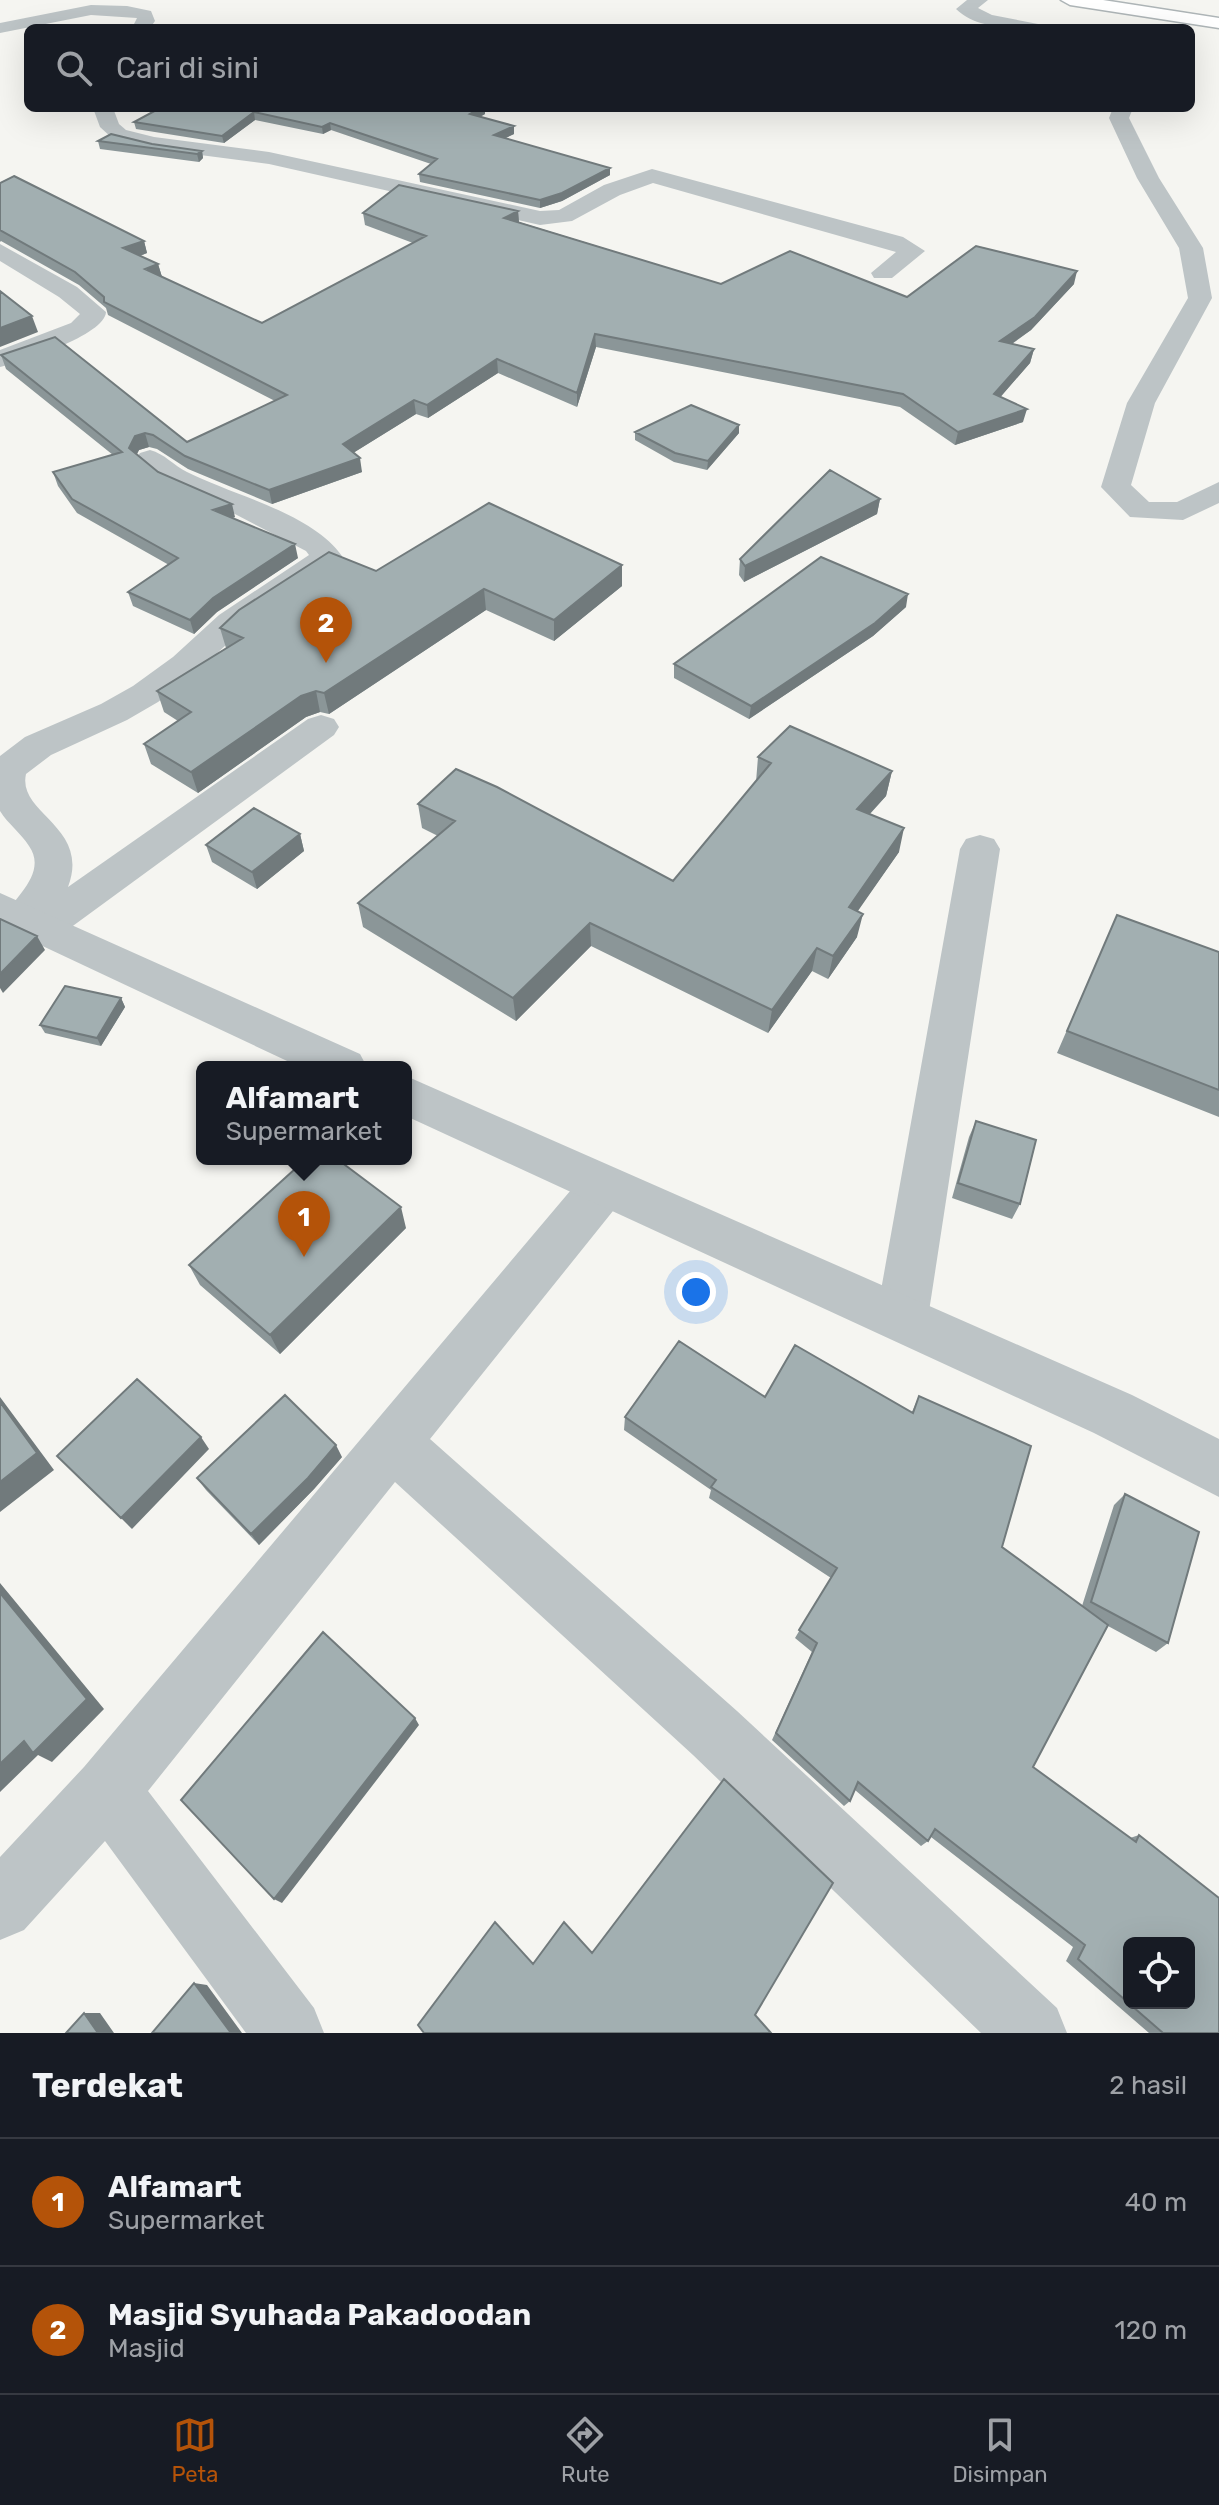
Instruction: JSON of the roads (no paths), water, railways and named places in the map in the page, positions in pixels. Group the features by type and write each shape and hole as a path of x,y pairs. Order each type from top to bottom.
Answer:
{"highway":[{"path":"1070,0 1219,23"},
{"path":"1152,0 1219,10"}],"street":[{"path":"979,0 965,9 987,19 1012,24"},
{"path":"0,28 111,8 145,15 144,24"},
{"path":"104,112 110,127 134,139 269,158 540,218 564,216 612,190 652,176 895,242 913,251 883,273"},
{"path":"1121,112 1119,118 1148,178 1191,248 1200,298 1141,403 1116,487 1141,511 1183,511 1219,491"},
{"path":"0,251 68,292 93,312 93,318 80,328 0,359"},
{"path":"21,918 44,899 52,880 53,860 10,804 3,790 5,775 30,751 115,712 167,678 222,629 326,556 317,544 221,495 175,478 150,459"},
{"path":"21,918 321,727"},
{"path":"902,1318 980,849"},
{"path":"21,918 331,1061"},
{"path":"412,1098 1113,1414 1219,1469"},
{"path":"0,1906 107,1790 604,1186"},
{"path":"392,1442 715,1733 1032,2033"},
{"path":"107,1790 289,2033"}],"place":[{"name":"Masjid Syuhada Pakadoodan","path":"326,663"},
{"name":"Alfamart","path":"304,1257"}]}
